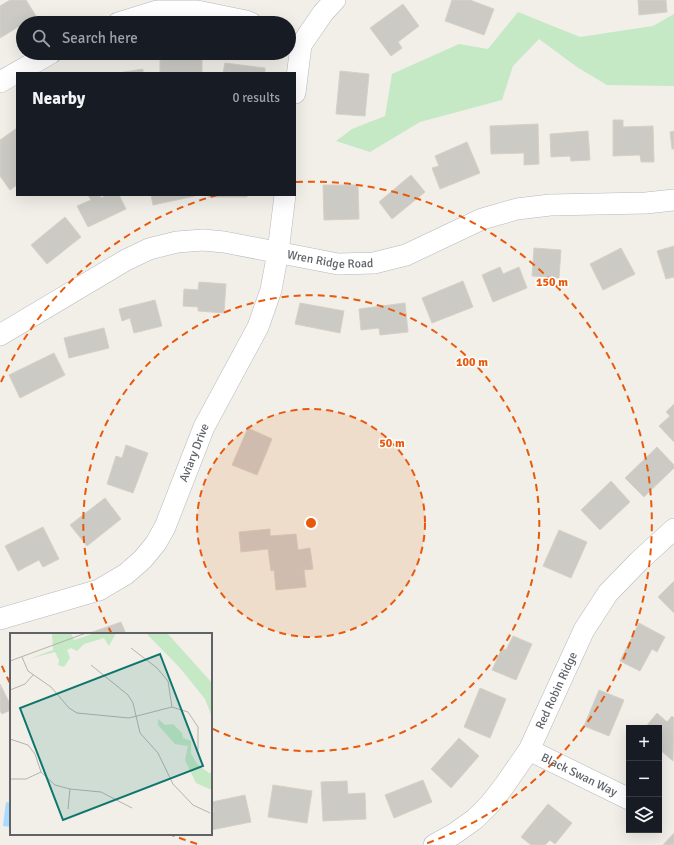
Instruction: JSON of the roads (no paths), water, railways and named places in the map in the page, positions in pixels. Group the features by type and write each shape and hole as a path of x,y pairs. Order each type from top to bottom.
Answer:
{"street":[{"path":"296,41 335,0"},
{"path":"141,16 158,11 197,11 222,16"},
{"path":"18,72 39,60"},
{"path":"295,60 295,72"},
{"path":"0,82 16,73"},
{"name":"Aviary Drive","path":"0,619 99,590 126,574 143,559 156,543 165,527 204,428 258,327 271,290 278,252 285,196"},
{"name":"Wren Ridge Road","path":"0,335 126,260 150,249 177,242 203,240 224,242 338,264 374,263 406,255 482,219 517,209 550,205 646,203 674,200"},
{"name":"Red Robin Ridge","path":"434,845 454,834 475,819 490,804 504,786 529,750 584,630 608,593 639,561 674,529"},
{"name":"Black Swan Way","path":"529,750 626,798"}],"water":[{"path":"6,802 10,803 10,827 3,826"}]}
